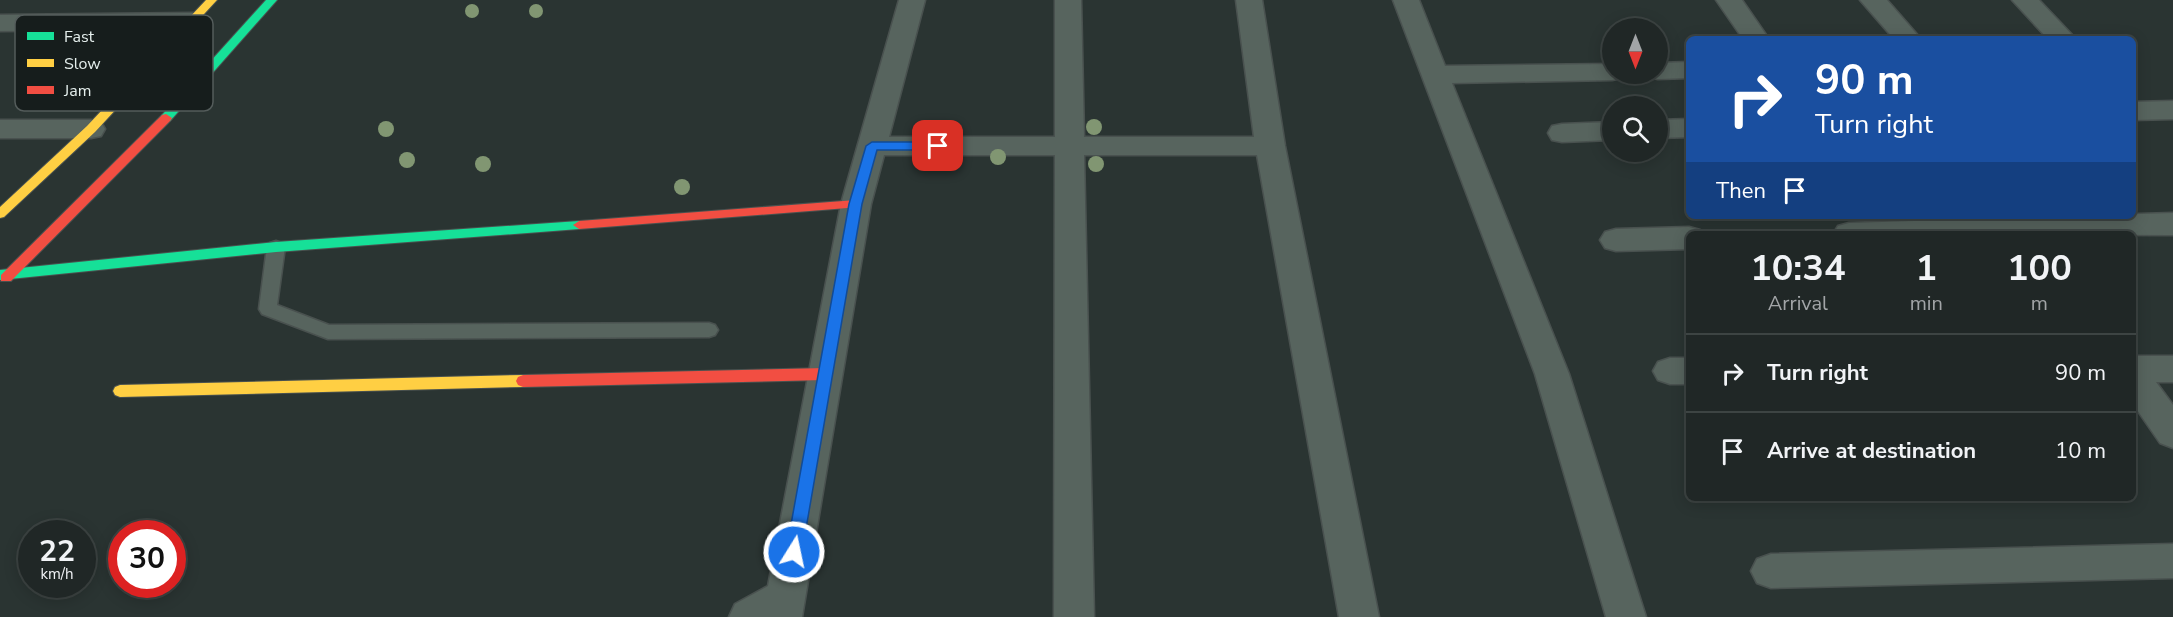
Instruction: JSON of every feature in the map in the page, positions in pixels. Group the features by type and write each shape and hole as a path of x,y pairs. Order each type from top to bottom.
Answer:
{"street":[{"path":"19,15 40,0"},
{"path":"198,15 212,0"},
{"path":"213,66 272,0"},
{"path":"749,617 784,607 856,204 912,0"},
{"path":"1068,0 1074,617"},
{"path":"1249,0 1270,146 1359,617"},
{"path":"1406,0 1552,374 1626,617"},
{"path":"1729,0 1754,36"},
{"path":"1873,0 1905,36"},
{"path":"2025,0 2060,36"},
{"path":"1668,71 1686,70"},
{"path":"1436,75 1602,72"},
{"path":"2136,111 2173,110"},
{"path":"0,214 108,111"},
{"path":"3,277 173,111"},
{"path":"1668,129 1686,128"},
{"path":"0,129 91,129"},
{"path":"1562,133 1602,131"},
{"path":"872,146 1270,146"},
{"path":"3,277 276,247 856,204"},
{"path":"1915,231 2025,226 2173,224"},
{"path":"1616,240 1686,238"},
{"path":"2136,369 2173,369"},
{"path":"120,391 825,374"},
{"path":"2136,381 2173,433"},
{"path":"1771,571 2173,561"}],"lane":[{"path":"276,247 268,309 328,332 709,330"}],"traffic: fast":[{"path":"213,66 272,0"},
{"path":"166,118 172,111"},
{"path":"0,275 276,247 579,225"}],"traffic: slow":[{"path":"198,15 212,0"},
{"path":"0,214 108,111"},
{"path":"120,391 523,381"}],"traffic: jam":[{"path":"6,278 166,118"},
{"path":"579,225 856,204"},
{"path":"523,381 825,374"}],"route":[{"path":"794,552 856,204 872,146 938,146"}]}
